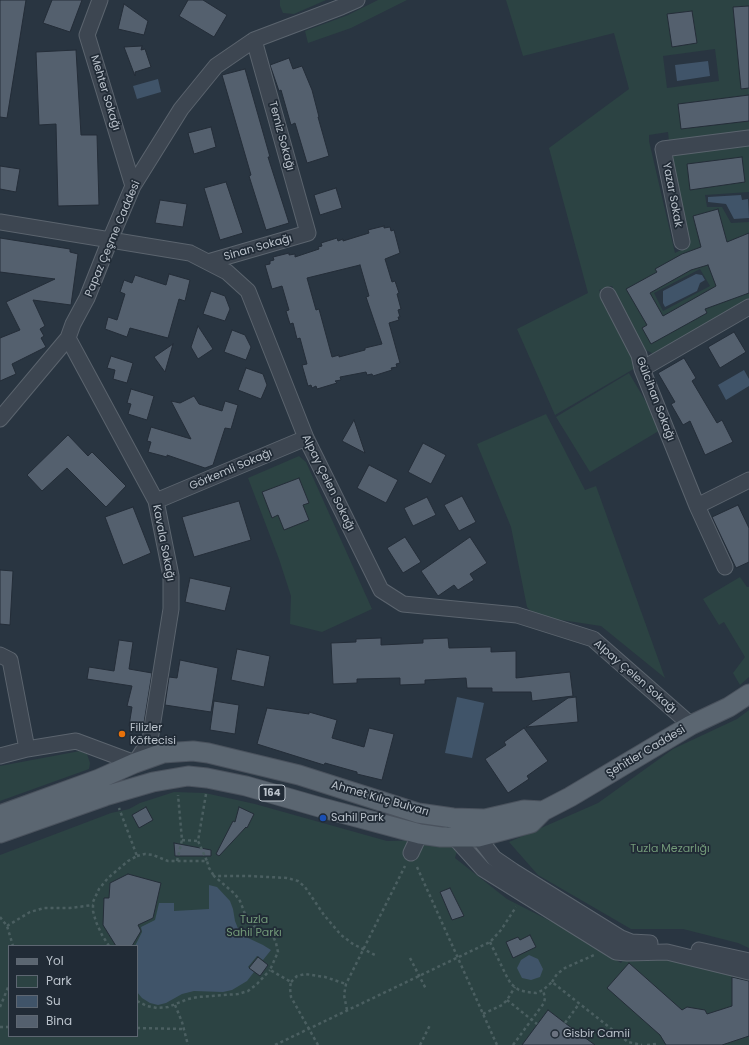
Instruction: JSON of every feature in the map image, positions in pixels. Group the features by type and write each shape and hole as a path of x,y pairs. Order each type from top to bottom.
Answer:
{"main road":[{"name":"Şehitler Caddesi","path":"543,811 570,797 691,725 729,707 749,694"},
{"name":"Ahmet Kılıç Bulvarı","path":"0,815 99,779 135,763 163,753 193,751 208,753 299,775 418,813 452,818 478,828"},
{"name":"Ahmet Kılıç Bulvarı","path":"0,833 105,796 171,778 188,776 207,778 246,786 420,834 440,837 454,837 478,828 485,819 524,810 543,811"}],"street":[{"name":"Mehter Sokağı","path":"100,0 87,34 134,186"},
{"name":"Papaz Çeşme Caddesi","path":"0,419 68,338 73,324 87,298 110,240 134,186 181,109 216,66 254,40 341,8 357,0"},
{"name":"Temiz Sokağı","path":"254,40 308,233"},
{"name":"Yazar Sokak","path":"682,242 663,149 749,138"},
{"name":"Alpay Çelen Sokağı","path":"0,222 190,253 227,272 248,291 306,438 381,590 404,604 517,615 593,639 691,725"},
{"name":"Sinan Sokağı","path":"208,262 308,233"},
{"name":"Gülcihan Sokağı","path":"608,295 639,355 642,369 697,506 725,567"},
{"path":"642,369 749,307"},
{"name":"Kavala Sokağı","path":"68,338 156,501 171,576 171,609 150,740 135,763"},
{"name":"Görkemli Sokağı","path":"156,501 306,438"},
{"path":"697,506 749,480"},
{"path":"0,655 10,660 27,749"},
{"path":"0,756 27,749 76,741 135,763 142,785"},
{"path":"452,818 454,837 483,869 616,952 667,952 749,972"},
{"path":"478,828 494,858 621,938 631,942 674,943 749,961"},
{"path":"412,853 420,834"}],"path":[{"path":"178,788 182,840 178,862"},
{"path":"138,1002 146,1006 157,1008 175,1005 188,999 198,997 238,994 248,991 258,984 270,970 278,952 273,936 254,926 247,919 240,901 235,894 214,876 209,868 198,841 207,789"},
{"path":"118,805 137,856"},
{"path":"182,840 198,841"},
{"path":"347,1010 344,995 346,984 412,853"},
{"path":"412,853 497,1045"},
{"path":"108,945 96,922 93,911 93,902 99,889 108,878 128,861 145,854 153,855 168,861 206,861"},
{"path":"214,876 287,878 298,881 317,902 324,915 341,935 353,944 375,955"},
{"path":"275,1045 490,942 510,918 524,895"},
{"path":"7,926 30,912 37,910 93,905"},
{"path":"0,917 7,926 14,945"},
{"path":"490,942 511,984 519,990 527,992 543,990 552,982 557,974 565,968 595,955 604,944"},
{"path":"410,958 426,989"},
{"path":"270,970 291,982"},
{"path":"318,1045 292,997 290,988 291,982 297,976 305,974 325,977 346,984"},
{"path":"552,982 628,1042 642,1045"},
{"path":"0,1007 8,987"},
{"path":"483,1014 502,1005 515,987"},
{"path":"513,1045 544,1004 545,998 543,990"},
{"path":"507,1000 537,1024"},
{"path":"565,1023 579,1004"},
{"path":"175,1005 188,1045"},
{"path":"420,1045 430,1025"},
{"path":"138,1028 184,1029"},
{"path":"647,1045 656,1044"}],"green space":[{"path":"280,0 326,0 294,14 283,13 280,6"},
{"path":"378,0 407,0 351,28 308,43 305,31 348,15"},
{"path":"506,0 749,0 749,132 669,141 668,132 649,135 649,141 675,253 687,247 669,156 749,145 749,192 705,195 707,207 722,207 731,223 749,222 749,301 655,355 641,347 612,286 599,290 636,358 637,367 555,415 517,329 588,293 549,148 629,89 614,33 523,56","holes":["715,49 719,81 667,88 663,56","700,269 710,286 663,311 654,293"]},
{"path":"629,373 662,429 590,472 556,417"},
{"path":"546,414 585,490 596,486 665,678 601,626 535,616 527,607 511,527 477,444"},
{"path":"299,456 306,462 372,609 322,632 290,624 291,596 279,559 248,478"},
{"path":"740,577 747,587 749,587 749,677 740,685 733,673 745,657 724,622 719,625 703,599"},
{"name":"Tuzla Mezarlığı","path":"749,710 749,948 738,943 683,929 631,929 538,875 509,842 598,803 673,749 737,719"},
{"path":"80,751 87,754 90,763 89,769 0,801 0,766"},
{"name":"Tuzla Sahil Parkı","path":"174,792 205,793 255,804 387,841 430,840 444,842 457,851 455,858 507,899 566,929 621,963 625,956 664,956 749,975 749,1045 0,1045 0,855 111,813 129,809 140,803"}],"water":[{"path":"708,61 710,76 677,81 675,65"},
{"path":"158,79 161,92 137,99 133,86"},
{"path":"741,195 742,200 748,199 749,218 734,219 726,204 708,202 708,197"},
{"path":"696,274 702,275 705,280 700,283 697,291 665,307 663,303 663,291"},
{"path":"744,370 749,379 749,386 726,400 718,385"},
{"path":"457,697 484,703 472,758 445,753"},
{"path":"209,885 217,887 230,901 239,931 246,937 271,950 263,960 257,956 248,967 254,972 247,981 232,990 223,992 194,991 182,994 166,1003 158,1005 150,1003 142,998 138,993 138,945 136,945 142,932 141,927 155,920 159,903 174,903 174,911 209,909"},
{"path":"529,955 538,959 543,969 540,977 531,980 522,978 517,968 521,960"}],"building":[{"path":"0,0 26,0 7,118 0,117"},
{"path":"52,0 82,0 70,32 43,23"},
{"path":"188,0 203,0 227,15 214,37 179,16"},
{"path":"124,4 148,21 144,35 118,29"},
{"path":"749,6 749,88 741,89 733,7"},
{"path":"692,11 697,43 672,47 667,14"},
{"path":"142,46 141,50 145,49 151,67 135,72 135,76 124,47"},
{"path":"76,50 81,135 97,135 99,205 58,206 56,124 39,125 36,52"},
{"path":"289,58 293,69 302,66 312,90 329,156 307,163 295,123 291,125 281,90 279,91 270,65"},
{"path":"245,69 270,157 268,157 289,223 266,230 249,176 251,175 222,75"},
{"path":"749,95 749,121 681,129 678,104"},
{"path":"211,127 216,147 194,154 188,133"},
{"path":"742,157 745,182 690,190 687,164"},
{"path":"0,166 20,169 16,192 0,189"},
{"path":"226,182 243,233 220,240 204,188"},
{"path":"336,188 342,208 320,215 314,195"},
{"path":"160,200 187,204 183,227 155,223"},
{"path":"718,209 727,242 749,233 749,293 705,309 707,313 651,344 642,328 647,325 626,289 657,272 655,269 682,254 701,247 693,216","holes":["708,265 716,286 663,316 650,293 691,270"]},
{"path":"384,226 384,228 390,227 391,231 394,230 400,253 385,259 392,282 395,281 399,293 397,294 401,309 398,310 400,317 398,317 399,320 389,323 400,363 396,364 397,367 391,368 392,370 373,376 372,374 367,375 366,372 340,377 341,380 335,381 337,383 317,389 316,386 312,388 311,385 308,386 302,365 307,364 300,338 297,339 293,323 290,324 286,311 289,310 282,286 272,289 265,265 270,264 270,261 274,260 273,257 289,253 289,255 295,254 295,257 319,249 318,247 322,246 321,243 337,238 338,241 343,239 343,241 369,233 368,230","holes":["360,265 369,296 366,297 382,344 339,357 339,355 332,357 319,309 316,310 307,278"]},
{"path":"0,238 70,249 70,252 78,254 71,305 33,300 45,326 40,329 44,336 41,338 46,347 12,364 16,374 0,381 0,338 20,330 6,302 55,279 0,272"},
{"path":"169,274 190,280 185,301 179,299 168,338 130,328 127,337 105,329 108,317 117,320 125,294 120,292 124,280 132,283 135,275 166,285"},
{"path":"211,291 225,296 230,309 225,321 203,314"},
{"path":"198,326 213,349 198,359 191,347"},
{"path":"232,330 245,335 251,347 246,360 224,352"},
{"path":"734,332 746,352 720,368 708,347"},
{"path":"173,344 165,372 154,357"},
{"path":"111,356 133,363 127,383 113,379 115,370 107,368"},
{"path":"684,358 696,378 692,381 717,423 722,420 733,442 705,455 690,421 683,425 671,404 675,402 658,373"},
{"path":"246,368 263,374 267,385 261,399 238,390"},
{"path":"131,389 154,396 147,420 128,414 131,404 127,403"},
{"path":"194,396 199,404 222,411 225,401 238,405 231,429 225,428 213,465 205,468 167,455 167,457 148,452 151,442 147,441 151,427 191,439 171,401 180,403"},
{"path":"354,420 365,453 342,441"},
{"path":"68,435 88,456 92,452 126,486 106,507 67,468 42,491 27,475"},
{"path":"423,443 446,455 431,484 408,472"},
{"path":"369,465 398,480 386,503 357,488"},
{"path":"299,478 309,503 303,505 309,520 284,530 278,515 272,518 262,492"},
{"path":"462,496 476,522 459,531 444,505"},
{"path":"427,497 436,515 413,526 404,508"},
{"path":"239,501 251,540 194,557 182,517"},
{"path":"738,505 749,528 749,562 736,568 712,517"},
{"path":"133,507 151,553 123,565 105,517"},
{"path":"405,537 421,562 403,573 387,548"},
{"path":"470,537 487,563 470,574 474,580 458,590 454,585 438,596 421,571"},
{"path":"0,570 13,571 10,625 0,624"},
{"path":"190,578 231,587 225,611 185,602"},
{"path":"381,638 381,645 423,643 423,639 448,638 449,648 491,647 491,652 516,651 516,678 570,672 573,696 532,701 531,692 492,692 492,688 467,688 466,678 425,680 425,684 400,685 400,678 357,679 357,683 333,684 331,643 356,642 356,639"},
{"path":"119,640 133,642 129,669 152,673 143,729 129,726 132,707 127,706 132,686 87,679 89,667 114,671"},
{"path":"237,649 270,656 264,687 231,680"},
{"path":"180,660 218,668 211,712 165,705 169,677 177,678"},
{"path":"576,697 578,722 526,727 568,698"},
{"path":"214,701 239,705 235,734 210,730"},
{"path":"267,708 309,714 309,712 337,720 332,738 364,747 369,728 394,734 382,780 357,774 357,772 325,763 324,765 257,744"},
{"path":"524,728 548,761 527,776 529,779 508,793 485,759 506,745 504,742"},
{"path":"146,807 153,820 139,828 132,815"},
{"path":"239,807 254,814 247,828 246,827 219,856 216,854 233,821 235,822"},
{"path":"174,843 211,850 211,856 175,856"},
{"path":"128,874 161,883 153,918 138,925 141,931 133,945 115,945 103,925 104,898 109,898 110,883"},
{"path":"450,888 464,916 452,920 440,892"},
{"path":"530,935 536,947 513,958 506,942 518,937 520,940"},
{"path":"258,957 268,965 260,976 249,968"},
{"path":"629,963 682,1010 687,1007 705,1010 707,1014 732,1006 732,977 749,981 749,1036 722,1045 666,1045 660,1035 607,988"},
{"name":"Gisbir Camii","path":"548,1010 565,1023 595,1045 522,1045"}],"place":[{"name":"Filizler Köftecisi","path":"122,734"},
{"name":"Sahil Park","path":"323,818"},
{"name":"Gisbir Camii","path":"555,1034"}]}
